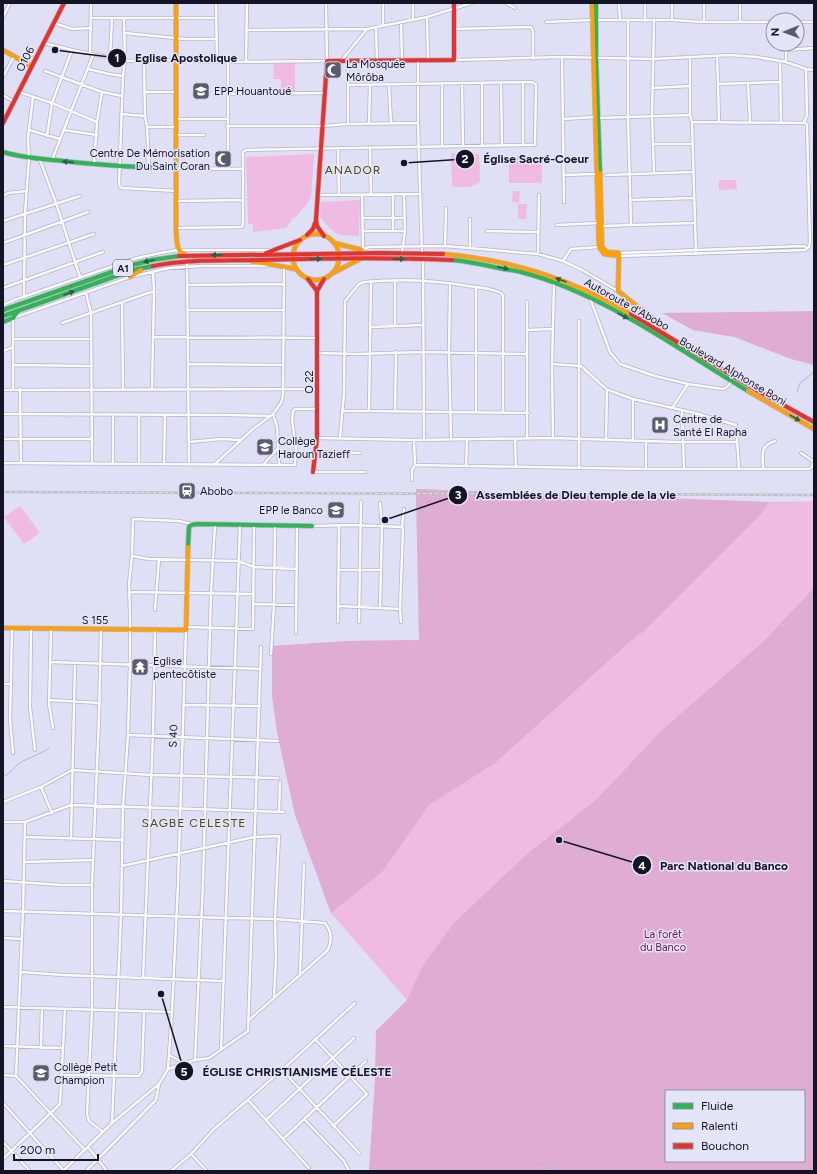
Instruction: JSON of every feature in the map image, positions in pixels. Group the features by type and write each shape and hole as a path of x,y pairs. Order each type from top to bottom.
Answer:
{"main road":[{"name":"O106","path":"3,123 64,3"},
{"path":"176,3 176,228 178,250 182,254 188,256"},
{"path":"376,253 334,243 324,236 317,226 317,195 327,61 454,60 454,3"},
{"path":"592,3 594,20 600,247 603,254 619,254 618,291 661,325 664,330 663,333"},
{"path":"594,20 596,3"},
{"path":"3,50 31,66"},
{"path":"597,118 596,174 600,225"},
{"path":"3,152 14,156 40,160 94,165 176,168"},
{"path":"316,220 312,229 297,245 293,259 296,269 308,279 317,292 324,279 360,260"},
{"path":"260,254 279,249 315,234 324,236"},
{"path":"331,274 337,265 338,259 338,253 334,243"},
{"name":"Autoroute d'Abobo","path":"294,253 422,253 457,255 524,268 557,278 590,292 625,310 747,384 814,422"},
{"name":"A1","path":"3,310 132,265 152,260 188,256 294,253"},
{"path":"293,259 423,259"},
{"name":"A1","path":"3,316 134,270 174,262 187,264 293,259"},
{"name":"Boulevard Alphonse Boni","path":"423,259 464,261 521,272 554,283 590,298 628,318 814,429"},
{"path":"248,261 296,269"},
{"path":"130,277 144,268"},
{"path":"308,279 324,279"},
{"name":"O 22","path":"313,472 316,452 318,409 317,292"},
{"path":"3,306 12,307"},
{"path":"3,322 13,318 18,311"},
{"path":"192,524 312,526"},
{"name":"S 40","path":"186,628 189,528 192,524"},
{"name":"S 155","path":"3,628 155,630 186,628"}],"street":[{"path":"3,17 10,3"},
{"path":"52,161 88,69 92,54 91,3"},
{"path":"216,3 216,62"},
{"path":"246,62 247,3"},
{"path":"43,43 125,60 216,62 327,61 326,3"},
{"path":"382,25 383,3"},
{"path":"412,3 413,20"},
{"path":"246,30 368,29 427,17 472,3"},
{"path":"506,3 515,8"},
{"path":"620,3 620,20"},
{"path":"645,3 646,21"},
{"path":"672,3 672,20"},
{"path":"704,3 704,22"},
{"path":"740,3 740,22"},
{"path":"427,17 428,60"},
{"path":"91,18 216,18"},
{"path":"110,58 112,18"},
{"path":"124,18 125,60 121,114 119,184 122,188 177,191"},
{"path":"546,22 594,20 765,22"},
{"path":"628,21 628,118 631,225"},
{"path":"654,21 652,117 654,173"},
{"path":"401,22 402,60"},
{"path":"54,23 72,29 91,28"},
{"path":"453,29 531,27 533,31 533,58"},
{"path":"376,28 377,61"},
{"path":"341,61 368,29"},
{"path":"125,33 176,38 217,39"},
{"path":"786,62 786,50 814,48"},
{"path":"46,136 52,104 72,50"},
{"path":"3,77 14,56"},
{"path":"454,60 562,57 628,59 717,56 757,57 786,62 806,69 814,70"},
{"path":"717,56 719,122"},
{"path":"562,57 564,202"},
{"path":"690,57 690,115 692,122 693,144 696,254"},
{"path":"144,60 145,116 149,168"},
{"path":"418,60 418,147 422,253"},
{"path":"348,61 348,124"},
{"path":"228,62 228,169"},
{"path":"780,62 781,122"},
{"path":"88,69 123,76"},
{"path":"804,122 807,115 806,69"},
{"path":"46,71 102,92 122,96"},
{"path":"501,82 502,145"},
{"path":"523,82 523,145"},
{"path":"176,228 243,226 243,152 246,150 535,144 536,85 532,82 348,85"},
{"path":"718,84 780,82"},
{"path":"442,83 442,146"},
{"path":"462,83 462,146"},
{"path":"482,83 482,146"},
{"path":"748,83 750,122"},
{"path":"369,124 370,85"},
{"path":"390,85 391,123"},
{"path":"653,88 690,86"},
{"path":"18,92 98,122"},
{"path":"94,165 102,92"},
{"path":"144,92 177,92"},
{"path":"228,94 325,94"},
{"path":"3,95 14,102"},
{"path":"24,297 26,257 25,213 32,97"},
{"path":"121,114 145,116"},
{"path":"562,119 690,115"},
{"path":"176,119 228,118"},
{"path":"692,122 804,122"},
{"path":"804,122 807,125 810,242 808,248"},
{"path":"228,126 323,126 348,124 418,123"},
{"path":"147,127 176,127"},
{"path":"29,130 60,140"},
{"path":"64,130 97,135"},
{"path":"176,135 204,135"},
{"path":"653,144 693,144"},
{"path":"370,147 371,194"},
{"path":"338,148 339,195"},
{"path":"40,160 56,202 76,261 80,278"},
{"path":"176,168 243,169"},
{"path":"606,175 694,172"},
{"path":"563,175 596,174"},
{"path":"3,196 8,193 27,191"},
{"path":"393,194 393,230"},
{"path":"402,253 405,231 404,194"},
{"path":"317,195 420,194"},
{"path":"362,195 363,249 369,247 445,246 538,254 563,260 618,291"},
{"path":"538,254 539,195"},
{"path":"3,221 56,202 80,196"},
{"path":"630,200 694,198"},
{"path":"177,202 243,200"},
{"path":"445,246 446,208"},
{"path":"3,243 26,236 88,212"},
{"path":"362,218 404,218"},
{"path":"470,219 470,247"},
{"path":"557,225 695,223"},
{"path":"363,231 405,231"},
{"path":"487,231 538,232"},
{"path":"3,265 94,234"},
{"path":"619,254 804,246 808,248"},
{"path":"563,260 571,250 600,247"},
{"path":"619,254 696,254 805,250 808,248"},
{"path":"3,306 24,297 137,258 178,250 279,249"},
{"path":"3,288 103,252"},
{"path":"423,259 424,440"},
{"path":"187,264 189,464"},
{"path":"12,389 13,318 130,277 187,264 274,266"},
{"path":"215,464 241,440 273,414 281,403 284,365 284,267"},
{"path":"152,389 154,337 153,272"},
{"path":"369,411 371,281"},
{"path":"395,281 395,326"},
{"path":"340,437 343,411 345,301 359,284 364,282 423,281 450,283 476,287 502,294 503,412"},
{"path":"450,283 449,352 451,439"},
{"path":"553,438 552,364 554,283"},
{"path":"187,285 284,284"},
{"path":"476,287 476,412"},
{"path":"62,323 154,291"},
{"path":"86,292 91,313 92,339 92,464"},
{"path":"590,298 610,352 620,364 655,376 688,384 723,388 727,387 732,381"},
{"path":"122,302 123,389"},
{"path":"527,302 528,438"},
{"path":"188,310 284,310"},
{"path":"579,321 579,468"},
{"path":"371,327 423,325"},
{"path":"527,330 553,329"},
{"path":"154,337 317,338"},
{"path":"13,339 92,339"},
{"path":"3,351 13,347"},
{"path":"317,353 370,354 396,352 449,352 527,354"},
{"path":"395,411 396,352"},
{"path":"188,364 284,365"},
{"path":"552,364 579,365 607,390 633,399 695,413 736,425 739,469"},
{"path":"13,365 92,366"},
{"path":"672,408 688,384"},
{"path":"20,389 21,463"},
{"path":"3,390 318,389"},
{"path":"606,440 607,390"},
{"path":"633,399 633,441"},
{"path":"3,463 295,465 296,450 292,420 293,410 318,409"},
{"path":"343,411 528,413"},
{"path":"682,411 684,469"},
{"path":"3,414 269,416"},
{"path":"273,414 276,424 279,464"},
{"path":"113,415 113,464"},
{"path":"139,415 139,464"},
{"path":"164,464 165,415"},
{"path":"317,438 340,437 414,440 467,440 553,438 579,440 737,442"},
{"path":"3,439 92,440"},
{"path":"515,439 516,467"},
{"path":"189,442 241,440"},
{"path":"412,480 412,470 415,465 414,440"},
{"path":"466,466 467,440"},
{"path":"646,441 646,469"},
{"path":"763,469 764,449 766,445 775,442"},
{"path":"263,464 278,448"},
{"path":"316,452 360,453"},
{"path":"415,465 646,469 810,469 814,460 801,453"},
{"path":"313,472 365,472"},
{"path":"360,622 361,502"},
{"path":"380,503 382,525 380,608"},
{"path":"401,622 402,527 404,509"},
{"path":"112,1123 117,977 121,915 124,773 128,736 130,664 129,584 132,556 133,519 179,521 192,524"},
{"path":"195,1060 202,917 212,560 214,558 215,525"},
{"path":"221,1050 229,842 232,705 235,668 240,525"},
{"path":"271,654 274,604 275,525"},
{"path":"338,622 340,525"},
{"path":"312,526 382,525 402,527"},
{"path":"186,628 210,627 253,629 254,526"},
{"path":"296,633 297,526"},
{"path":"132,556 159,559 238,561 254,567 297,569"},
{"path":"155,610 159,559"},
{"path":"338,570 380,570"},
{"path":"129,592 254,594"},
{"path":"253,604 296,605"},
{"path":"338,606 400,609"},
{"path":"12,628 10,729 13,753"},
{"path":"31,628 30,707 35,750"},
{"name":"S 40","path":"168,1069 174,979 186,628"},
{"path":"51,629 49,700 52,728"},
{"path":"101,629 100,703 92,886 92,1010 88,1118 89,1121 103,1132"},
{"path":"143,978 151,808 155,630"},
{"path":"3,1103 63,1171 112,1123 159,1084 168,1069 195,1060 209,1058 248,1031 261,647"},
{"path":"50,662 260,669"},
{"path":"71,838 75,663"},
{"path":"3,684 10,684"},
{"path":"49,700 100,703"},
{"path":"183,705 260,706"},
{"path":"128,736 278,740"},
{"path":"3,802 41,787 72,770 152,775 278,778"},
{"path":"279,812 280,782"},
{"path":"41,787 52,813"},
{"path":"3,822 25,822 32,818 52,813 71,805 284,812"},
{"path":"16,1076 20,1008 25,822"},
{"path":"122,866 254,837 268,835 280,836 275,919 276,959 274,997"},
{"path":"25,837 123,840"},
{"path":"24,862 93,860"},
{"path":"300,974 304,864"},
{"path":"3,881 92,886"},
{"path":"3,911 251,918 301,920 325,923 331,934 328,950 314,964 300,974 248,1020"},
{"path":"3,938 22,939"},
{"path":"20,972 224,981"},
{"path":"171,1171 191,1154 214,1129 282,1070 355,1003"},
{"path":"3,1007 172,1012"},
{"path":"41,1048 42,1008"},
{"path":"3,1159 51,1114 61,1102 65,1009"},
{"path":"62,1075 135,1077 141,1075 144,1012"},
{"path":"266,1120 354,1038"},
{"path":"315,1039 367,1094 333,1126"},
{"path":"3,1046 63,1048"},
{"path":"169,1055 184,1063"},
{"path":"283,1139 366,1061"},
{"path":"282,1070 360,1154"},
{"path":"3,1075 16,1076 85,1150"},
{"path":"86,1171 156,1100 159,1084"},
{"path":"248,1100 309,1168"},
{"path":"304,1119 344,1161 349,1171"},
{"path":"3,1142 30,1171"},
{"path":"88,1147 107,1171"},
{"path":"191,1154 207,1171"}],"green space":[{"path":"295,61 295,92 281,92 281,79 273,79 274,62"},
{"path":"451,153 479,154 480,182 470,187 452,187"},
{"path":"314,154 311,198 286,228 253,232 253,225 248,223 246,157"},
{"path":"509,157 542,158 542,183 509,183"},
{"path":"719,180 736,180 737,189 719,190"},
{"path":"513,191 520,191 519,203 512,202"},
{"path":"360,200 359,236 340,235 329,228 320,217 321,202"},
{"path":"518,204 527,204 526,219 518,219"},
{"path":"814,311 814,365 791,359 734,337 693,330 662,313"},
{"path":"416,489 769,502 814,501 814,1171 369,1171 375,1081 376,1031 407,1000 331,913 295,815 277,732 272,695 272,646 348,641 419,640"},
{"path":"416,489 769,502 761,514 643,632 636,636 495,763 429,805 382,872 331,913 295,815 277,732 272,695 272,646 348,641 419,640"},
{"path":"20,506 40,533 24,544 4,517"},
{"name":"La forêt du Banco","path":"814,588 814,1171 369,1171 375,1081 376,1031 407,1000 422,967 453,924 526,855 597,799 662,730 763,642"}],"waterway":[{"path":"797,392 800,383 814,372"},
{"path":"3,777 20,763 49,748"},
{"path":"535,1161 558,1171"}],"railway":[{"path":"3,492 814,495"}],"traffic: fast":[{"path":"596,3 596,58 600,173"},
{"path":"3,152 18,156 91,164 176,168"},
{"path":"3,310 132,265 179,256"},
{"path":"452,260 521,272 551,281 581,293 638,323 748,391"},
{"path":"3,316 133,270 153,266"},
{"path":"3,322 13,318 18,311"},
{"path":"188,547 189,527 191,525 312,526"}],"traffic: slow":[{"path":"176,3 176,228 178,248 186,255"},
{"path":"592,3 599,247 604,254 619,256"},
{"path":"3,50 31,66"},
{"path":"600,173 602,247 607,252 619,253 618,291 661,325 664,330 663,333"},
{"path":"316,234 329,238 335,244 339,257 335,270 329,276 316,280 303,276 297,270 293,257 297,244 303,238 316,234"},
{"path":"334,243 362,250"},
{"path":"443,254 493,261 540,273 586,291 631,314"},
{"path":"333,273 360,259"},
{"path":"251,261 296,269"},
{"path":"130,277 141,270"},
{"path":"748,391 814,429"},
{"path":"3,628 186,630 188,547"}],"traffic: jam":[{"path":"3,123 64,3"},
{"path":"324,236 317,226 316,220 327,61 454,60 454,3"},
{"path":"307,235 313,229 315,223"},
{"path":"266,253 300,240"},
{"path":"179,256 381,253 443,254"},
{"path":"153,266 179,262 206,261 356,258 452,260"},
{"path":"308,279 317,291"},
{"path":"313,472 317,438 317,291 324,279"},
{"path":"631,314 758,391 814,422"}],"place":[{"name":"Eglise Apostolique","path":"55,50"},
{"name":"La Mosquée Môrôba","path":"333,70"},
{"name":"EPP Houantoué","path":"201,91"},
{"name":"Centre De Mémorisation Du Saint Coran","path":"223,159"},
{"name":"Église Sacré-Coeur","path":"404,163"},
{"name":"Centre de Santé El Rapha","path":"660,425"},
{"name":"Collège Haroun Tazieff","path":"265,447"},
{"name":"Abobo","path":"187,491"},
{"name":"EPP le Banco","path":"336,510"},
{"name":"Assemblées de Dieu temple de la vie","path":"385,520"},
{"name":"Eglise pentecôtiste","path":"140,667"},
{"name":"Parc National du Banco","path":"559,840"},
{"name":"ÉGLISE CHRISTIANISME CÉLESTE","path":"161,994"},
{"name":"Collège Petit Champion","path":"41,1073"}],"district":[{"name":"ANADOR","path":"353,170"},
{"name":"SAGBE CELESTE","path":"194,823"}]}
